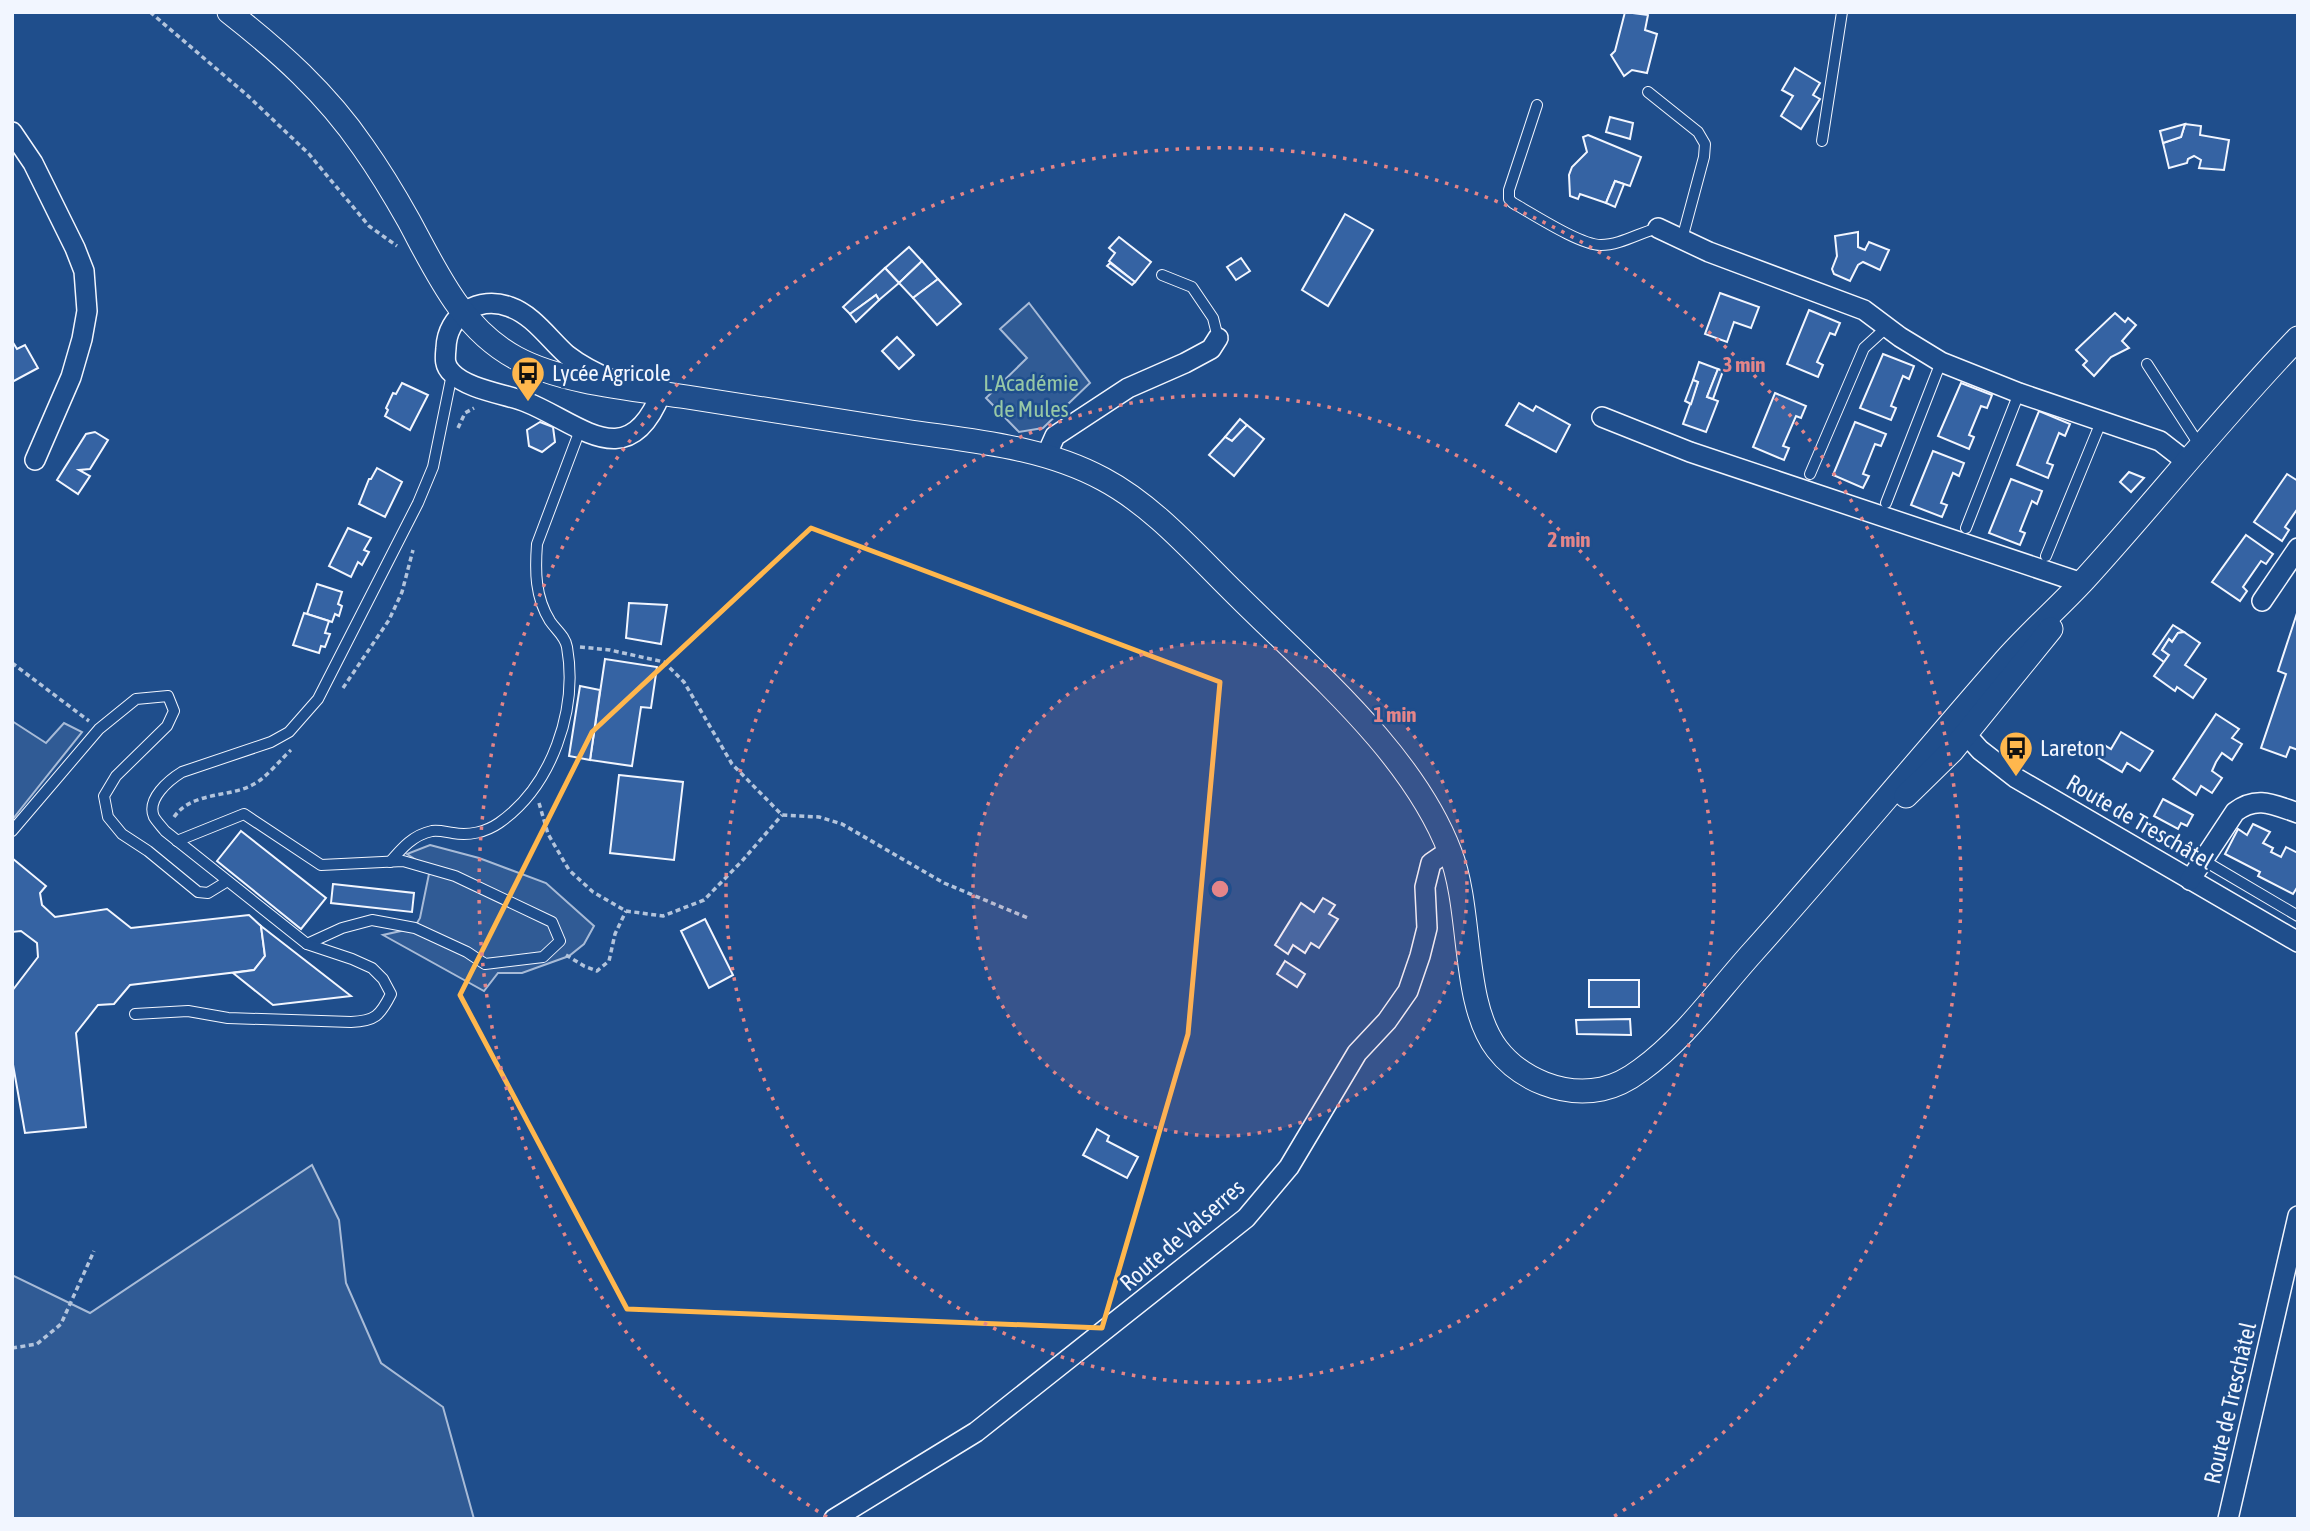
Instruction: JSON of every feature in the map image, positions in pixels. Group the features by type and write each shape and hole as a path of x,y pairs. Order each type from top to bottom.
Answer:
{"street":[{"path":"229,12 304,75 334,107 393,192 462,313 494,343 514,357 558,375 633,389 1011,447 1046,456 1103,479 1131,496 1201,559 1352,710 1427,802 1450,850 1460,881 1476,1000 1482,1023 1507,1061 1551,1087 1596,1091 1620,1083 1642,1070 1669,1046 1954,734 2034,654 2082,583"},
{"path":"12,132 33,163 85,271 87,311 82,339 63,399 35,460"},
{"path":"1658,228 1709,252 1864,310 1941,362 2019,393 2194,454"},
{"path":"633,389 598,375 570,357 528,317 511,307 493,303 471,307 451,326 446,344 445,364 452,374 462,381 528,403 580,430 610,438 621,438 634,433 652,414 661,393"},
{"path":"1046,456 1055,436 1128,388 1210,349 1218,338"},
{"path":"1954,734 2008,657 2082,583 2298,338"},
{"path":"1602,417 1690,453 2082,583"},
{"path":"2262,601 2298,548"},
{"name":"Route de Treschâtel","path":"1954,734 2016,778 2298,942"},
{"path":"2190,880 2235,812 2245,804 2265,803 2298,813"},
{"name":"Route de Valserres","path":"834,1519 976,1432 1246,1218 1289,1167 1357,1053 1387,1021 1408,991 1427,928 1425,887 1431,863 1450,850"},
{"name":"Route de Treschâtel","path":"2228,1519 2298,1216"}],"lane":[{"path":"1822,141 1842,12"},
{"path":"1648,92 1698,132 1705,144 1682,239"},
{"path":"1537,105 1509,190 1509,199 1594,245 1603,246 1658,228"},
{"path":"1162,275 1192,287 1213,318 1218,338"},
{"path":"1810,474 1864,348 1887,327"},
{"path":"1886,503 1941,362"},
{"path":"2147,364 2194,454"},
{"path":"135,1014 188,1011 228,1018 351,1022 369,1021 384,1009 391,994 383,979 372,968 307,944 165,831 153,815 153,804 170,779 182,772 271,742 289,732 318,699 418,503 433,467 452,374"},
{"path":"1966,528 2019,393"},
{"path":"2046,555 2101,422"},
{"path":"390,862 416,837 434,831 460,834 480,832 498,824 536,787 552,759 562,735 569,676 567,646 544,611 536,580 537,544 580,430"},
{"path":"12,831 99,729 136,699 168,696 174,711 167,726 116,776 104,796 108,817 122,834 148,851 198,892 208,893 226,882"},
{"path":"177,841 244,814 321,865 403,861 455,876 552,922 560,941 543,957 485,964 467,952 415,928 372,920 342,928 307,944"},
{"path":"2203,860 2298,916"}],"path":[{"path":"150,12 247,95 309,154 369,226 398,247"},
{"path":"567,646 610,650 664,662 684,682 732,764 782,815 819,817 842,824 944,883 1028,918"},
{"path":"12,663 99,729"},
{"path":"536,787 548,834 569,870 593,892 626,911 663,916 704,900 782,815"},
{"path":"554,947 597,971 609,961 615,934 626,911"},
{"path":"12,1348 37,1344 61,1324 94,1251"}],"highlighted area":[{"path":"811,528 1220,682 1188,1034 1102,1328 627,1309 460,995 592,732"}],"shaded area":[{"name":"L'Académie de Mules","path":"1029,303 1090,383 1043,428 1019,432 986,398 1027,358 1000,329"},
{"path":"12,721 46,743 64,723 82,732 12,820"},
{"path":"430,845 479,858 546,883 594,926 584,944 569,956 522,973 498,973 484,991 383,935 414,928 420,918 430,869 407,854"},
{"path":"312,1165 339,1220 346,1283 381,1363 443,1407 474,1519 12,1519 12,1275 90,1313"}],"building":[{"path":"1625,12 1648,15 1645,30 1657,34 1647,73 1632,70 1624,76 1611,55 1615,51"},
{"path":"1795,68 1820,83 1813,95 1820,99 1801,129 1781,116 1793,96 1782,90"},
{"path":"1610,117 1633,123 1630,139 1606,132"},
{"path":"2185,124 2201,126 2200,135 2229,140 2224,170 2199,168 2201,160 2194,156 2188,159 2187,163 2169,168 2163,143 2181,137"},
{"path":"2185,124 2181,137 2163,143 2160,131"},
{"path":"1588,135 1641,157 1630,186 1615,181 1606,203 1580,194 1578,199 1570,196 1569,175 1572,167 1587,152 1583,137"},
{"path":"1615,181 1624,184 1615,207 1606,203"},
{"path":"1345,214 1373,230 1328,306 1302,290"},
{"path":"1858,232 1858,247 1865,250 1869,242 1889,250 1880,270 1863,262 1858,265 1850,281 1834,274 1832,269 1837,256 1835,236"},
{"path":"1119,237 1151,262 1135,282 1109,261 1115,253 1109,248"},
{"path":"909,247 922,261 899,283 885,268"},
{"path":"1241,258 1250,271 1236,280 1227,267"},
{"path":"922,261 938,279 913,298 899,283"},
{"path":"1110,263 1135,282 1132,285 1107,266"},
{"path":"885,268 899,283 879,300 876,295 850,314 843,307"},
{"path":"938,279 961,304 937,325 913,298"},
{"path":"1720,293 1759,307 1751,328 1734,322 1727,342 1705,334"},
{"path":"876,295 879,300 856,322 850,314"},
{"path":"1809,310 1840,323 1835,335 1830,333 1817,362 1823,365 1818,377 1787,364"},
{"path":"2115,313 2125,322 2128,318 2136,325 2122,341 2129,348 2111,357 2094,376 2083,365 2087,361 2076,350"},
{"path":"897,337 914,355 899,369 882,351"},
{"path":"12,341 17,349 25,345 38,368 12,382"},
{"path":"1883,354 1914,366 1909,379 1903,376 1891,406 1896,408 1891,420 1860,408"},
{"path":"1699,362 1718,369 1707,397 1718,401 1706,432 1683,424 1698,382 1693,380"},
{"path":"1718,369 1723,371 1713,399 1707,397"},
{"path":"1693,380 1698,382 1691,404 1685,401"},
{"path":"402,383 428,395 410,430 385,416 393,393 396,394"},
{"path":"1961,383 1992,395 1987,408 1981,406 1969,435 1974,437 1969,449 1938,436"},
{"path":"1775,393 1806,406 1801,418 1796,416 1783,446 1789,448 1784,460 1753,447"},
{"path":"1519,403 1533,411 1536,406 1570,425 1556,452 1506,425"},
{"path":"2039,411 2070,424 2065,436 2059,433 2047,463 2053,465 2048,478 2017,465"},
{"path":"1240,419 1247,425 1232,441 1225,437"},
{"path":"540,422 553,427 555,442 542,452 529,446 527,430"},
{"path":"1855,422 1886,434 1881,446 1875,444 1863,474 1869,476 1863,488 1833,475"},
{"path":"1247,425 1264,439 1234,476 1209,455 1225,437 1232,441"},
{"path":"95,432 108,440 90,469 79,470 90,476 78,494 57,480 86,434"},
{"path":"1933,451 1964,463 1959,476 1953,473 1941,503 1947,505 1942,517 1911,505"},
{"path":"377,468 402,482 385,517 359,504 369,479"},
{"path":"2129,472 2144,478 2131,492 2120,482"},
{"path":"2287,474 2298,481 2298,508 2285,527 2289,530 2282,541 2254,522"},
{"path":"2011,479 2042,491 2037,504 2032,501 2020,531 2025,533 2020,545 1989,533"},
{"path":"348,528 371,538 364,550 369,552 362,565 358,562 351,577 329,566"},
{"path":"2246,535 2273,554 2266,564 2261,561 2243,587 2247,591 2240,601 2212,582"},
{"path":"317,584 342,592 338,604 342,606 339,616 335,614 332,622 307,614"},
{"path":"629,603 667,605 661,644 626,638"},
{"path":"2298,610 2298,750 2290,747 2286,757 2261,748 2286,674 2278,671"},
{"path":"304,613 329,621 325,633 330,634 325,647 321,646 319,653 293,645"},
{"path":"2173,625 2184,632 2178,633 2172,642 2169,639 2162,650 2169,655 2164,662 2153,654"},
{"path":"2184,632 2200,643 2185,665 2206,679 2193,698 2177,687 2175,691 2154,676 2169,655 2162,650 2169,639 2172,642 2178,633"},
{"path":"605,659 657,667 651,708 641,707 632,766 590,760"},
{"path":"580,686 600,690 590,760 569,756"},
{"path":"2216,714 2239,729 2232,738 2242,744 2232,760 2222,753 2216,762 2212,771 2222,778 2212,793 2201,786 2196,795 2173,779"},
{"path":"2121,732 2153,751 2140,771 2127,763 2122,772 2093,755 2101,743 2111,749"},
{"path":"619,775 683,782 674,860 610,853"},
{"path":"2163,799 2193,815 2187,826 2181,823 2178,829 2154,816"},
{"path":"2253,824 2270,832 2263,843 2273,848 2271,852 2281,857 2286,847 2298,853 2298,886 2293,894 2258,876 2260,872 2225,854 2238,829 2247,835"},
{"path":"241,831 326,898 301,929 217,861"},
{"path":"12,858 46,886 40,893 42,905 55,917 107,909 131,928 249,915 261,926 265,956 254,970 130,985 114,1004 98,1005 76,1033 86,1127 25,1133 12,1059 12,991 38,957 37,943 21,931 12,932"},
{"path":"333,884 414,893 412,912 331,903"},
{"path":"1323,898 1335,905 1329,914 1338,919 1319,948 1311,943 1305,953 1293,945 1288,954 1275,945 1301,903 1314,912"},
{"path":"705,919 733,975 709,988 681,931"},
{"path":"261,926 351,996 273,1005 233,973 254,970 265,956"},
{"path":"1285,961 1305,974 1297,987 1277,974"},
{"path":"1589,980 1639,980 1639,1007 1589,1007"},
{"path":"1630,1019 1631,1035 1577,1034 1576,1020"},
{"path":"1097,1129 1109,1136 1107,1141 1138,1157 1127,1178 1083,1155"}],"place":[{"name":"Lycée Agricole","path":"528,403"},
{"name":"Lareton","path":"2016,778"}]}
